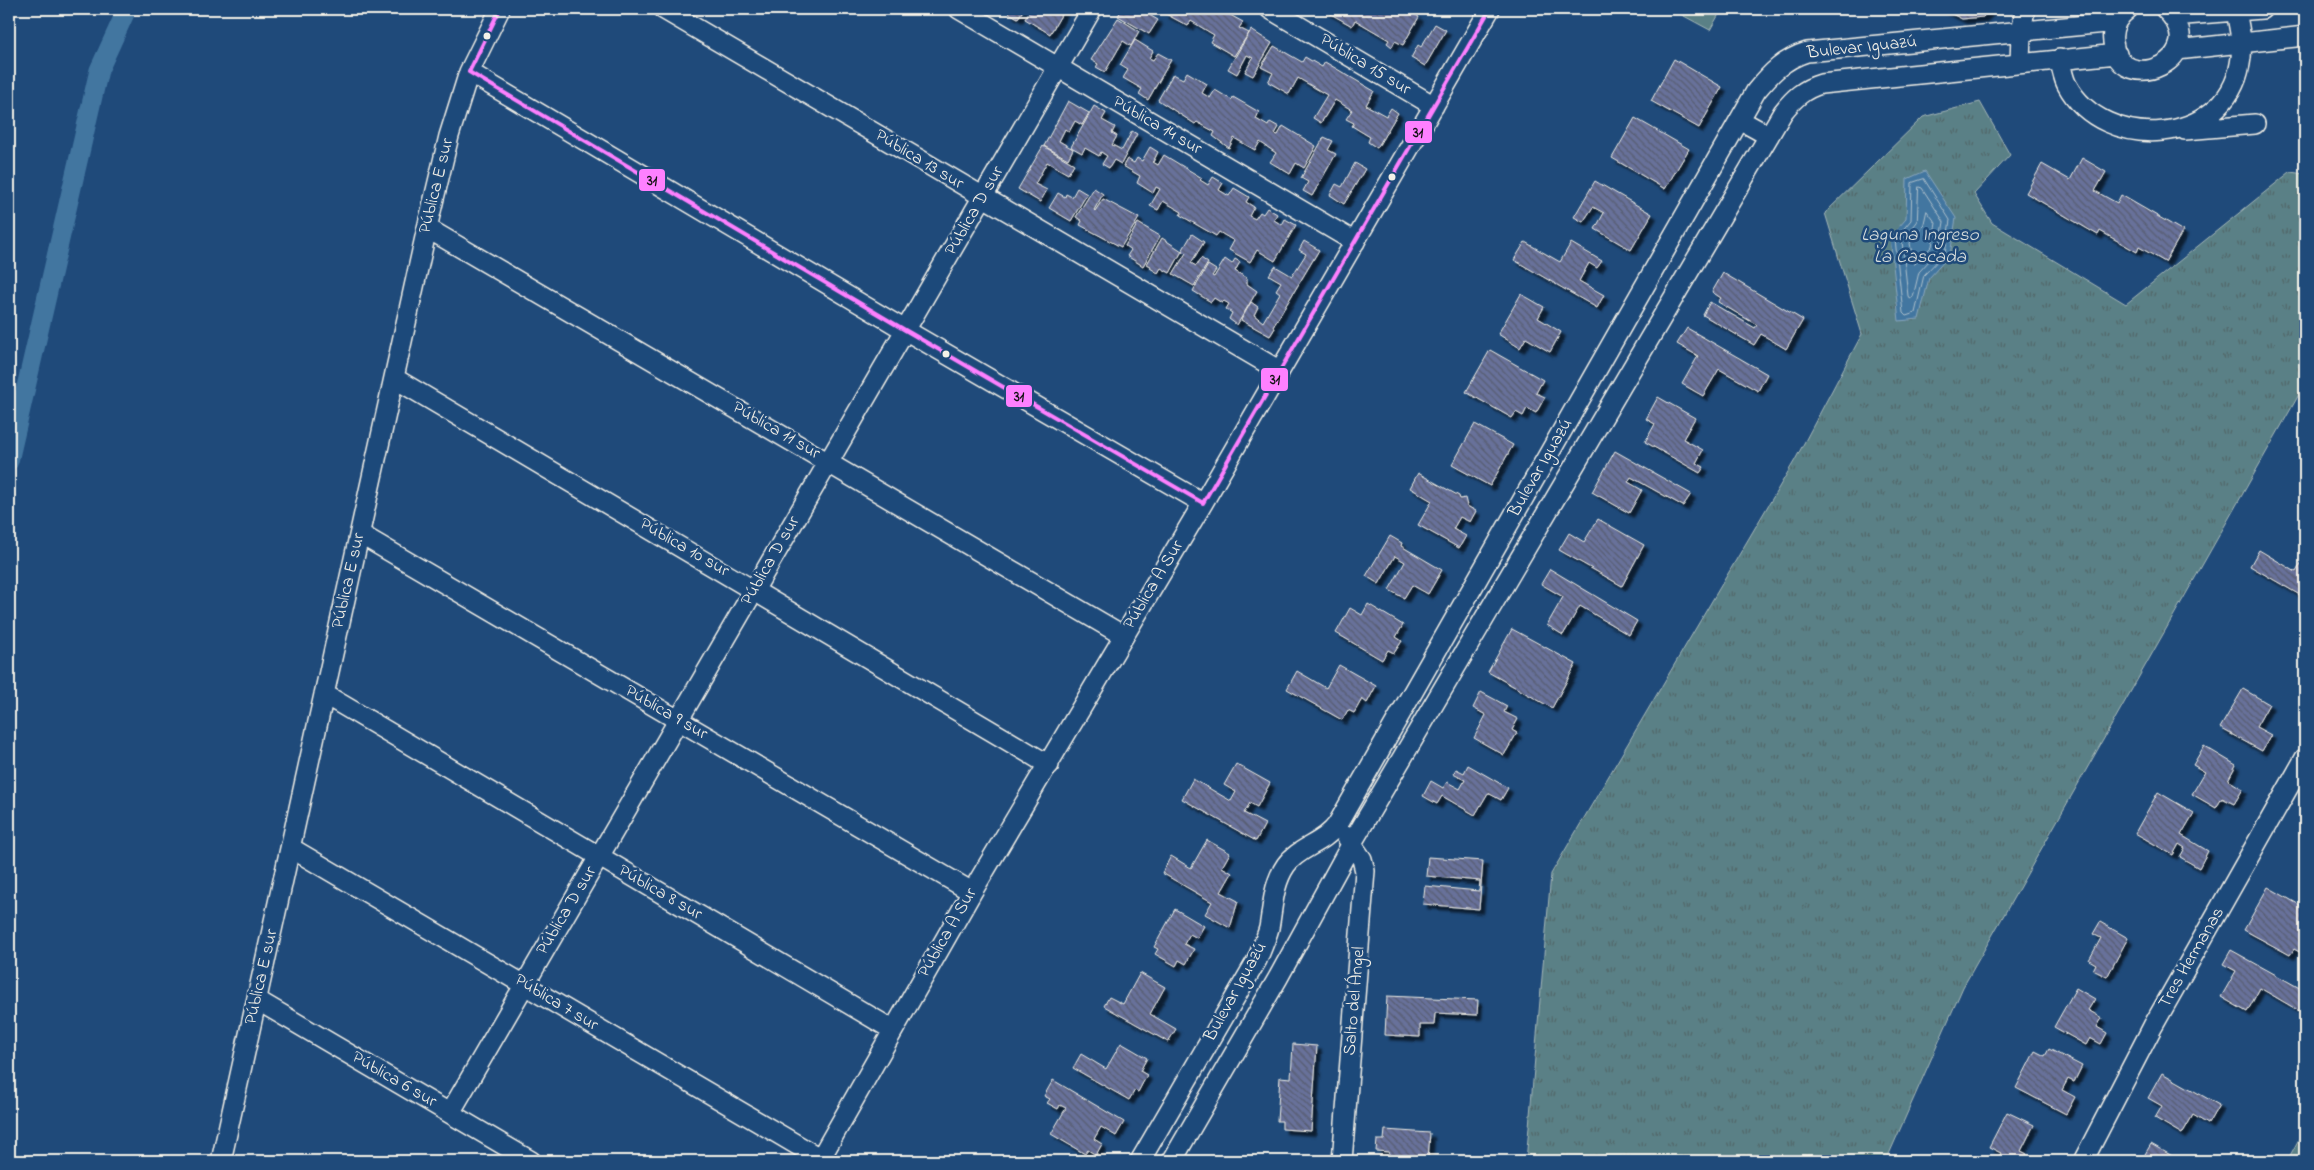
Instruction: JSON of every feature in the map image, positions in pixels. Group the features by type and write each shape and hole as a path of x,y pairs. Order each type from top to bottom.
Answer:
{"street":[{"name":"Pública E sur","path":"227,1158 257,1000 427,228 449,136 469,72 500,9"},
{"name":"Pública 13 sur","path":"663,9 1280,371"},
{"name":"Pública 14 sur","path":"959,9 1355,242"},
{"name":"Pública D sur","path":"450,1113 1092,9"},
{"name":"Pública 15 sur","path":"1270,9 1293,15 1434,106"},
{"name":"Pública A Sur","path":"820,1160 972,892 1203,503 1490,9"},
{"path":"2020,63 2021,33 2025,9"},
{"path":"2169,13 2262,9"},
{"path":"2159,133 2178,129 2202,119 2219,105 2237,76 2241,64 2242,43 2236,11"},
{"path":"2122,15 2113,32 2113,44 2123,62 2132,68 2143,71 2154,70 2172,59 2177,50 2180,38 2179,27 2169,13"},
{"name":"Bulevar Iguazú","path":"1140,1161 1257,960 1266,938 1274,892 1287,864 1298,854 1330,835 1337,825 1756,91 1771,73 1785,61 1797,55 1835,49 2021,33 2122,15"},
{"path":"2177,50 2305,36"},
{"name":"Bulevar Iguazú","path":"1172,1161 1352,844 1769,136 1796,96 1811,87 1821,84 2117,54"},
{"path":"2060,60 2067,84 2088,109 2113,125 2136,132 2159,133 2255,124"},
{"path":"469,72 905,330 1203,503"},
{"path":"1740,120 1769,136"},
{"name":"Pública 11 sur","path":"427,228 1124,636"},
{"name":"Pública 10 sur","path":"394,378 1049,765"},
{"path":"1547,458 1572,472"},
{"name":"Pública 9 sur","path":"360,534 972,892"},
{"name":"Pública 8 sur","path":"324,694 894,1030"},
{"name":"Tres Hermanas","path":"2083,1161 2153,1026 2305,758"},
{"name":"Salto del Ángel","path":"1337,825 1362,859 1365,870 1342,1161"},
{"name":"Pública 7 sur","path":"291,848 820,1160"},
{"path":"1266,938 1274,946 1293,950"},
{"name":"Pública 6 sur","path":"257,1000 531,1161"}],"green space":[{"path":"1671,9 1722,9 1710,30"},
{"path":"1980,102 2010,155 1974,194 1992,223 2126,304 2290,172 2305,174 2305,384 1963,987 1886,1161 1526,1161 1551,874 1795,460 1862,334 1825,213 1923,117"},
{"path":"2305,1128 2305,1161 2287,1161"}],"water":[{"name":"Laguna Ingreso La Cascada","path":"1925,171 1956,218 1950,255 1929,278 1919,319 1899,321 1890,237 1906,219 1907,179"}],"building":[{"path":"1009,9 1024,9 1018,18 1009,13 1011,10"},
{"path":"1031,9 1037,9 1044,13 1046,9 1064,10 1050,34 1025,19"},
{"path":"1122,9 1139,9 1158,20 1149,34 1118,16"},
{"path":"1166,9 1219,9 1243,22 1239,28 1249,33 1234,56 1210,42 1214,35 1191,21 1188,26 1164,13"},
{"path":"1322,9 1406,9 1419,17 1403,45 1395,41 1392,47 1387,43 1389,40 1355,20 1352,26"},
{"path":"1942,9 1991,9 1983,17 1962,19"},
{"path":"1118,18 1139,31 1131,46 1123,41 1105,72 1096,67 1098,64 1091,60"},
{"path":"1435,24 1446,30 1425,66 1411,58 1418,45 1421,47"},
{"path":"1251,30 1272,43 1253,76 1245,72 1253,58 1247,55 1237,74 1228,69"},
{"path":"1135,40 1153,51 1149,58 1153,60 1158,53 1171,60 1148,100 1139,94 1142,89 1123,78 1128,70 1120,65"},
{"path":"1274,46 1302,62 1305,57 1322,67 1325,62 1374,91 1366,105 1386,116 1391,108 1398,113 1377,148 1368,142 1370,137 1352,126 1354,123 1346,119 1352,110 1335,100 1321,123 1313,118 1327,95 1298,78 1289,94 1268,82 1273,73 1261,67"},
{"path":"1674,59 1722,87 1699,128 1651,101"},
{"path":"1187,72 1207,84 1202,93 1210,98 1215,90 1232,100 1233,97 1259,112 1256,119 1268,126 1270,122 1279,127 1275,134 1278,135 1283,126 1316,146 1304,168 1296,163 1290,174 1270,162 1276,153 1260,142 1255,150 1234,138 1229,148 1213,136 1215,132 1197,122 1195,124 1158,100 1173,74 1183,79"},
{"path":"1068,101 1089,113 1082,125 1075,121 1069,132 1065,129 1059,141 1073,149 1068,159 1044,146"},
{"path":"1094,106 1106,113 1102,120 1115,127 1112,133 1117,136 1112,145 1122,150 1132,131 1137,134 1121,164 1114,160 1109,168 1102,164 1107,156 1101,152 1099,156 1085,148 1082,153 1071,147"},
{"path":"1635,118 1689,149 1665,189 1612,158"},
{"path":"1324,137 1333,141 1328,150 1336,154 1312,196 1303,191 1308,182 1301,178"},
{"path":"1043,146 1074,164 1068,174 1047,162 1035,184 1047,190 1040,202 1018,189"},
{"path":"1150,147 1158,152 1153,162 1158,165 1164,155 1202,178 1200,180 1208,185 1213,177 1223,183 1219,190 1229,196 1234,188 1249,197 1246,202 1254,207 1249,216 1255,219 1260,212 1263,214 1267,208 1277,214 1274,220 1282,225 1285,219 1296,225 1275,261 1257,250 1250,262 1229,250 1234,241 1219,232 1216,236 1180,215 1182,212 1163,201 1158,210 1150,206 1160,189 1156,187 1153,193 1137,183 1140,176 1123,166 1127,159 1134,163 1137,158 1142,161"},
{"path":"2082,158 2106,172 2095,191 2117,203 2121,195 2183,231 2165,262 2139,247 2137,252 2100,231 2098,235 2026,193 2042,164 2070,180"},
{"path":"1355,163 1365,169 1344,204 1330,195 1336,184 1342,187"},
{"path":"1595,181 1652,214 1631,250 1595,229 1604,213 1593,207 1583,222 1574,217"},
{"path":"1077,188 1087,194 1071,221 1049,208 1058,193 1065,197 1066,194 1072,197"},
{"path":"1094,188 1103,194 1095,211 1103,199 1139,218 1121,247 1080,225 1082,221 1076,217"},
{"path":"1138,223 1160,236 1143,266 1127,256 1131,250 1125,246"},
{"path":"1192,234 1204,242 1191,263 1196,266 1201,258 1208,263 1194,286 1173,274 1186,253 1182,251"},
{"path":"1162,238 1182,251 1170,273 1161,268 1158,273 1147,264"},
{"path":"1304,241 1319,250 1273,327 1275,328 1270,336 1241,320 1251,302 1258,307 1254,315 1263,322 1280,293 1276,290 1281,282 1269,275 1275,266 1292,276 1306,254 1299,250"},
{"path":"1525,242 1560,262 1571,243 1602,261 1597,268 1589,263 1579,281 1604,295 1597,308 1514,260"},
{"path":"1225,259 1232,264 1235,259 1240,262 1235,271 1247,278 1247,284 1257,291 1237,325 1229,319 1232,313 1226,309 1229,304 1224,301 1222,303 1214,298 1211,302 1193,291 1208,265 1216,270 1212,276 1214,277"},
{"path":"1723,273 1803,320 1786,349 1761,334 1754,345 1703,315 1710,302 1755,328 1757,325 1718,302 1721,298 1712,292"},
{"path":"1521,294 1544,307 1538,318 1561,332 1550,352 1526,338 1520,348 1498,334"},
{"path":"1687,328 1767,374 1758,391 1719,369 1703,396 1682,384 1698,356 1677,344"},
{"path":"1490,350 1543,380 1536,393 1545,397 1536,413 1527,408 1523,416 1516,412 1512,418 1466,392"},
{"path":"1658,397 1695,418 1683,439 1703,450 1696,463 1704,467 1700,473 1645,442 1655,424 1646,419"},
{"path":"1475,424 1513,445 1490,486 1452,465"},
{"path":"1615,451 1691,494 1683,506 1631,477 1628,482 1642,490 1629,513 1592,492"},
{"path":"1418,473 1459,496 1460,499 1465,498 1467,506 1476,511 1470,522 1460,517 1453,529 1466,536 1459,548 1418,525 1432,501 1410,488"},
{"path":"1598,519 1644,545 1622,586 1559,550 1569,533 1584,542"},
{"path":"1390,536 1402,543 1401,546 1442,570 1428,594 1412,585 1404,598 1389,590 1405,562 1395,556 1379,584 1366,576"},
{"path":"2259,550 2296,572 2305,556 2305,598 2250,566"},
{"path":"1550,569 1637,621 1629,635 1580,606 1563,635 1547,625 1563,597 1541,584"},
{"path":"1368,604 1403,625 1396,637 1402,641 1394,653 1388,650 1382,660 1336,633 1350,608 1362,615"},
{"path":"1512,629 1576,664 1552,708 1488,672"},
{"path":"1339,665 1376,686 1367,703 1362,699 1354,713 1348,710 1342,720 1287,689 1297,671 1326,688"},
{"path":"2243,689 2269,704 2256,727 2271,735 2262,751 2220,728"},
{"path":"1481,692 1507,706 1504,712 1518,719 1512,730 1517,733 1504,755 1474,738 1486,715 1473,708"},
{"path":"2204,746 2236,765 2228,780 2243,789 2234,804 2222,798 2216,808 2192,794 2205,772 2193,765"},
{"path":"1236,764 1270,783 1257,807 1250,803 1244,813 1265,824 1256,841 1182,799 1193,779 1231,801 1236,792 1224,785"},
{"path":"1468,765 1508,788 1501,800 1488,793 1475,815 1442,796 1437,804 1423,796 1431,781 1443,788 1447,782 1460,789 1465,780 1453,774 1456,769 1464,773"},
{"path":"2158,792 2194,813 2181,835 2208,851 2199,868 2180,857 2185,848 2179,844 2173,855 2135,833"},
{"path":"1207,840 1230,853 1222,867 1232,873 1221,892 1238,901 1230,928 1205,914 1212,902 1162,873 1171,856 1191,868"},
{"path":"1428,857 1483,861 1479,909 1423,904 1425,886 1479,891 1480,881 1426,876"},
{"path":"2268,887 2305,908 2305,955 2294,949 2290,955 2244,930"},
{"path":"1175,909 1204,926 1197,938 1190,934 1184,944 1194,949 1186,964 1179,960 1176,966 1155,954 1158,949 1154,947"},
{"path":"2100,922 2128,938 2107,977 2093,970 2096,964 2089,960 2101,938 2093,934"},
{"path":"2231,950 2305,991 2305,1004 2301,1012 2260,988 2247,1012 2221,997 2236,971 2223,964"},
{"path":"1140,973 1165,987 1150,1014 1176,1029 1168,1042 1104,1006 1109,997 1123,1004"},
{"path":"2076,988 2095,999 2088,1010 2102,1018 2097,1027 2107,1033 2101,1044 2090,1038 2086,1045 2054,1027"},
{"path":"1387,996 1478,1000 1477,1015 1435,1013 1434,1025 1420,1025 1420,1037 1385,1035"},
{"path":"1121,1043 1147,1058 1140,1071 1147,1075 1138,1092 1135,1090 1129,1100 1073,1068 1081,1054 1106,1069"},
{"path":"1293,1044 1317,1046 1311,1131 1282,1129 1282,1121 1277,1121 1280,1077 1291,1078"},
{"path":"2049,1049 2082,1066 2074,1082 2068,1079 2062,1090 2075,1097 2066,1114 2016,1088 2035,1051 2045,1056"},
{"path":"2162,1073 2219,1105 2208,1124 2193,1115 2182,1134 2155,1118 2162,1106 2148,1098"},
{"path":"1053,1080 1124,1122 1116,1136 1101,1127 1094,1139 1102,1144 1096,1155 1088,1150 1085,1154 1051,1134 1066,1108 1060,1105 1058,1109 1047,1103 1050,1099 1044,1096"},
{"path":"2007,1112 2034,1125 2021,1151 2027,1154 2023,1161 2006,1161 1999,1158 2001,1153 1989,1147"},
{"path":"1385,1130 1430,1133 1428,1159 1462,1161 1388,1161 1389,1152 1376,1151 1377,1140 1384,1140"},
{"path":"2151,1144 2181,1161 2141,1161"}],"waterway":[{"path":"9,461 99,70 127,9"}],"transit line":[{"name":"31","path":"469,72 500,9"},
{"name":"31","path":"1203,503 1490,9"},
{"name":"31","path":"469,72 905,330 1203,503"}]}
